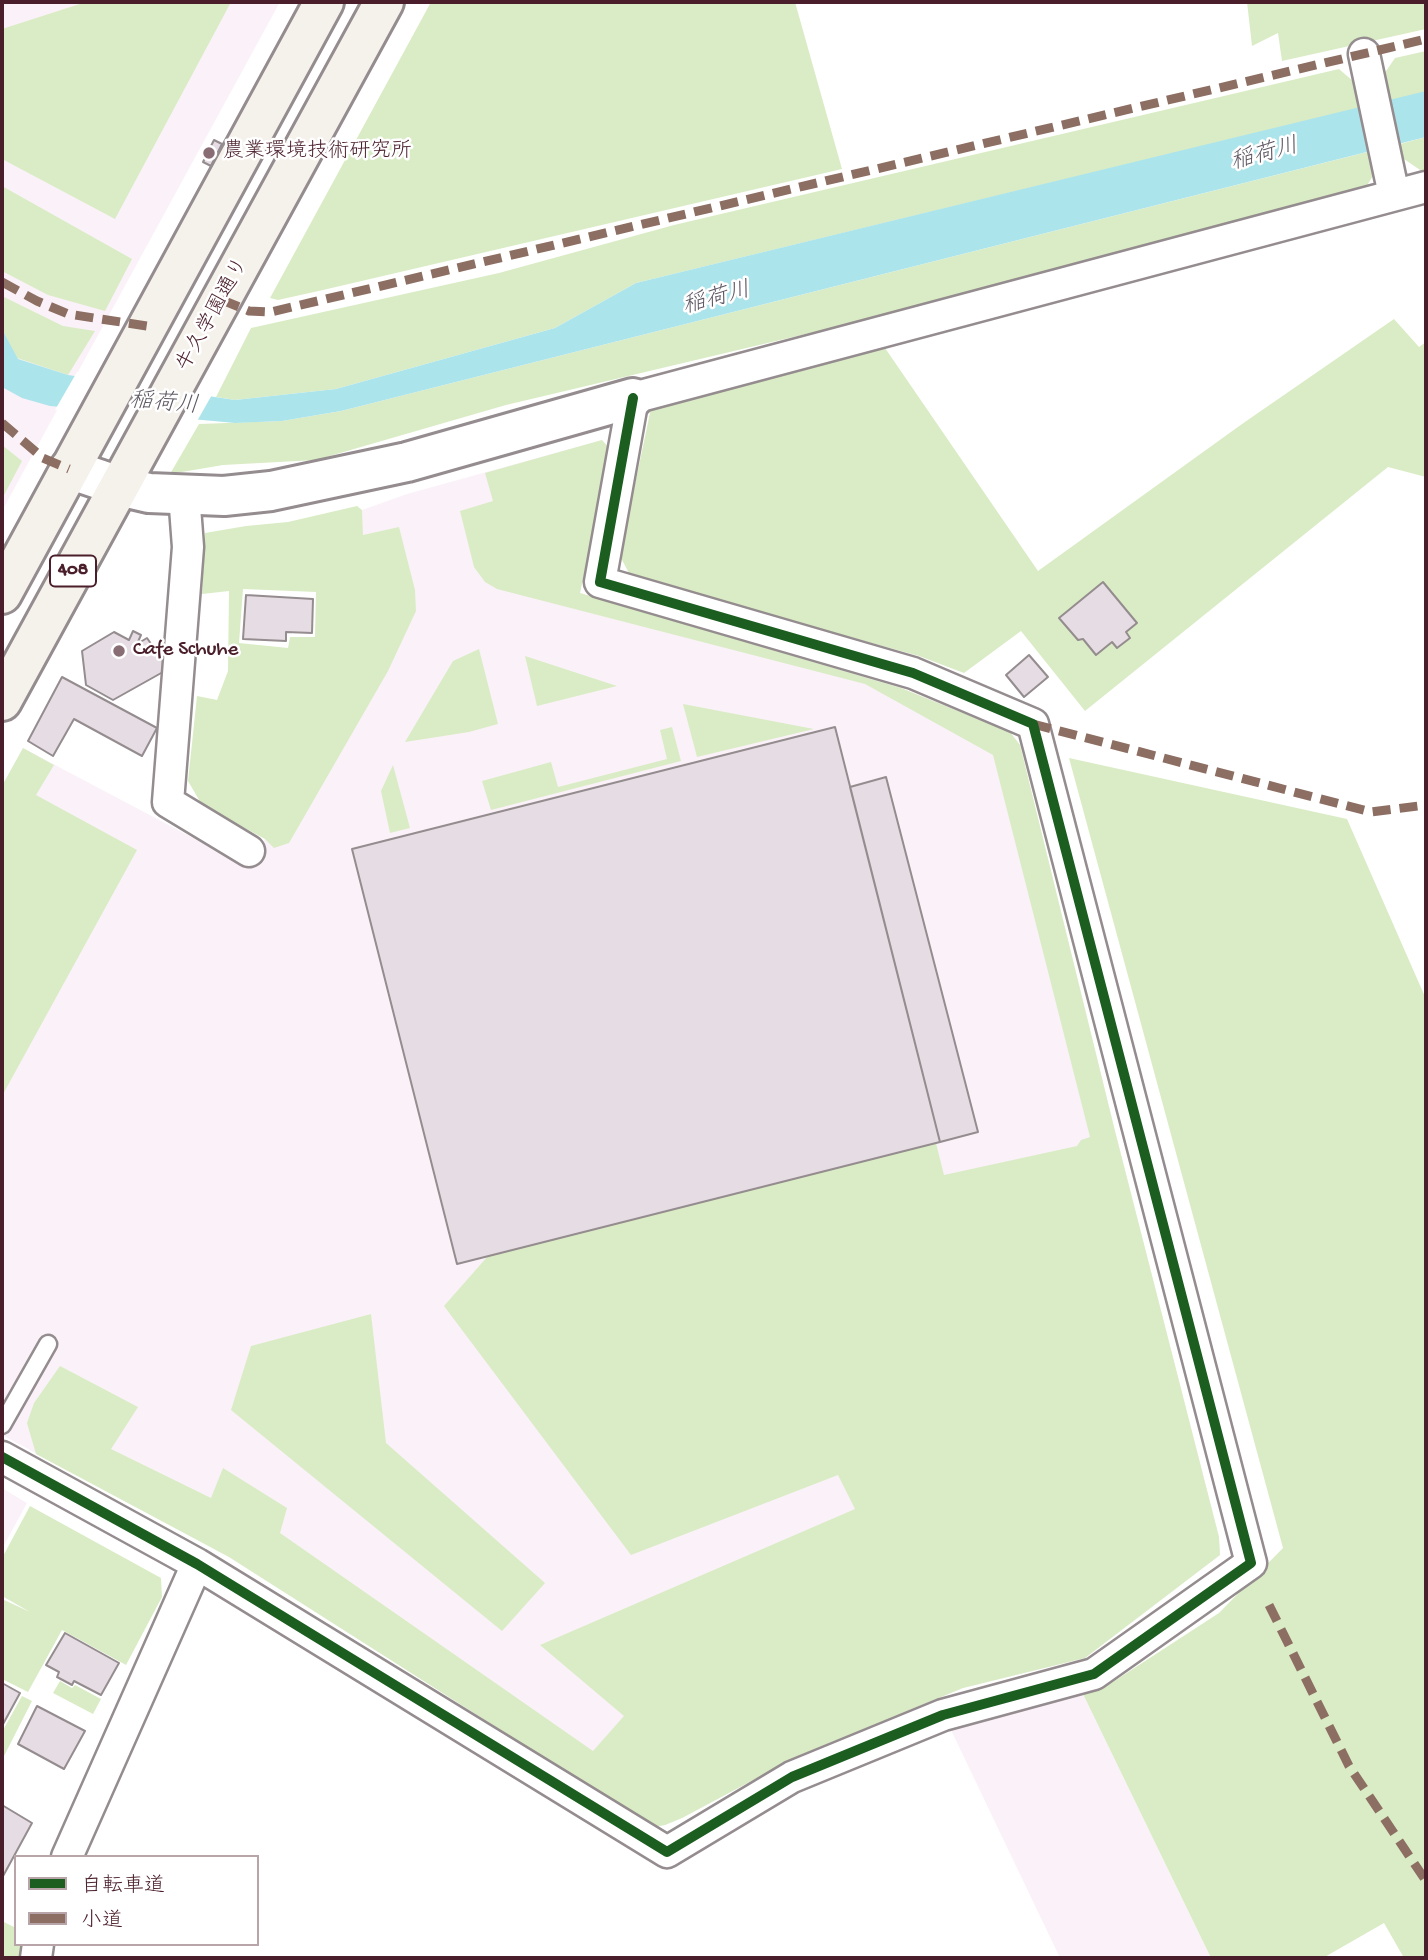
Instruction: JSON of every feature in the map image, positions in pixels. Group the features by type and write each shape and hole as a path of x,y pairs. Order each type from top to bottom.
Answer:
{"highway":[{"name":"408","path":"2,594 324,2"},
{"name":"牛久学園通り","path":"2,701 384,2"}],"street":[{"path":"1366,66 1394,195"},
{"path":"77,453 119,486 149,493 224,496 271,491 407,462 632,398 1426,187"},
{"path":"2,1457 197,1564 667,1852 792,1777 943,1715 1094,1674 1251,1563 1033,724 913,673 600,582 632,398"},
{"path":"184,494 188,547 169,802 249,851"},
{"path":"68,1855 197,1564"}],"lane":[{"path":"2,1426 48,1344"}],"shaded area":[{"path":"2,2 280,2 2,511"},
{"path":"602,440 610,449 580,593 901,688 1010,732 1020,745 1219,1537 1220,1555 1085,1658 963,1688 800,1755 682,1818 653,1827 229,1557 2,1435 2,786 23,748 250,868 265,839 363,556 362,510 407,494"},
{"path":"2,1488 27,1503 2,1549"},
{"path":"1083,1694 1211,1958 1060,1958 950,1728"}],"green space":[{"path":"86,2 231,2 115,219 2,159 2,29"},
{"path":"431,2 795,2 842,169 323,290 278,300 270,298"},
{"path":"1247,2 1426,2 1426,29 1282,61 1278,33 1252,46"},
{"path":"1426,51 1426,92 1390,101 1384,74 1395,58"},
{"path":"1339,69 1353,81 1359,108 636,283 555,328 336,389 235,400 216,397 251,328 499,273 674,225"},
{"path":"1426,137 1426,174 1404,159 1400,144"},
{"path":"1371,151 1376,171 1366,187 907,310 506,405 316,460 223,465 170,474 199,424 282,421 341,411"},
{"path":"2,186 132,259 105,311 48,295 2,271"},
{"path":"4,297 63,326 95,331 68,375 17,358 2,329"},
{"path":"1394,319 1419,347 1426,342 1426,477 1388,467 1085,711 1021,631 964,673 919,656 631,577 620,556 651,408 885,348 1038,571 1242,424","holes":["1060,618 1126,632 1130,638 1118,648 1112,642 1078,640"]},
{"path":"602,440 610,449 580,593 901,688 1010,732 1020,745 1219,1537 1220,1555 1085,1658 963,1688 800,1755 682,1818 653,1827 229,1557 36,1454 27,1423 34,1403 60,1366 138,1407 111,1449 211,1498 223,1468 287,1508 280,1533 593,1751 624,1716 540,1645 855,1509 838,1475 631,1555 444,1306 488,1256 936,1143 944,1175 1077,1146 1081,1140 1090,1137 993,755 865,684 497,589 485,582 474,567 460,511 493,501 485,473"},
{"path":"2,445 22,461 2,499"},
{"path":"357,506 362,510 363,535 399,527 415,590 416,611 388,671 289,843 274,848 265,839 202,805 188,781 197,696 217,700 228,671 229,591 202,594 205,533 288,522","holes":["243,589 316,592 315,637 290,637 288,648 239,643"]},
{"path":"479,649 498,724 469,732 405,742 453,661"},
{"path":"525,656 617,686 537,706"},
{"path":"683,704 814,729 697,757"},
{"path":"672,727 681,761 491,810 482,781 551,762 558,787 667,759 660,730"},
{"path":"23,748 54,765 36,795 137,850 2,1096 2,786"},
{"path":"1069,758 1347,819 1426,999 1426,1958 1404,1958 1384,1923 1323,1958 1211,1958 1083,1694 1102,1689 1219,1613 1283,1548"},
{"path":"393,765 410,828 390,833 381,791"},
{"path":"371,1314 386,1443 545,1583 502,1631 231,1410 251,1346"},
{"path":"30,1506 161,1578 162,1597 126,1665 62,1630 28,1692 2,1679 2,1599 30,1612 2,1596 2,1558"},
{"path":"60,1681 72,1688 75,1685 101,1699 93,1714 53,1693"},
{"path":"22,1696 32,1701 2,1760 2,1732"},
{"path":"2,1921 14,1927 14,1946 21,1946 19,1958 2,1958"}],"water":[{"name":"稲荷川","path":"1426,91 1426,137 341,411 282,421 235,423 50,406 22,398 2,387 2,329 18,359 68,375 235,400 336,389 555,328 636,283"}],"pier":[{"path":"77,372 213,393 196,423 55,410"}],"building":[{"path":"214,140 222,144 211,166 203,162"},
{"path":"1103,582 1137,623 1126,632 1130,638 1117,648 1112,642 1096,655 1083,639 1078,640 1059,618"},
{"path":"246,595 313,599 312,633 286,632 286,641 243,639"},
{"path":"133,631 141,635 137,644 147,638 163,661 163,672 113,700 86,685 82,651 114,632 129,640"},
{"path":"1029,655 1048,677 1024,697 1006,675"},
{"path":"62,677 157,728 142,756 74,719 53,756 28,741"},
{"path":"835,727 940,1142 457,1264 352,849"},
{"path":"886,777 978,1132 940,1142 850,787"},
{"path":"65,1633 119,1663 101,1695 74,1681 72,1685 57,1677 59,1672 46,1665"},
{"path":"2,1683 20,1693 2,1726"},
{"path":"37,1706 85,1731 64,1769 18,1744"},
{"path":"2,1805 32,1823 2,1878"}],"marked path":[{"path":"222,300 249,311 271,312 1426,39"},
{"path":"2,282 68,314 147,326"},
{"path":"2,423 43,458 69,469"},
{"path":"1033,724 1371,812 1426,805"},
{"path":"1269,1605 1349,1766 1426,1881"}],"cycle path":[{"path":"2,1457 197,1564 667,1852 792,1777 943,1715 1094,1674 1251,1563 1033,724 913,673 600,582 633,398"}],"place":[{"name":"農業環境技術研究所","path":"209,153"},
{"name":"Cafe Schuhe","path":"119,651"}]}
